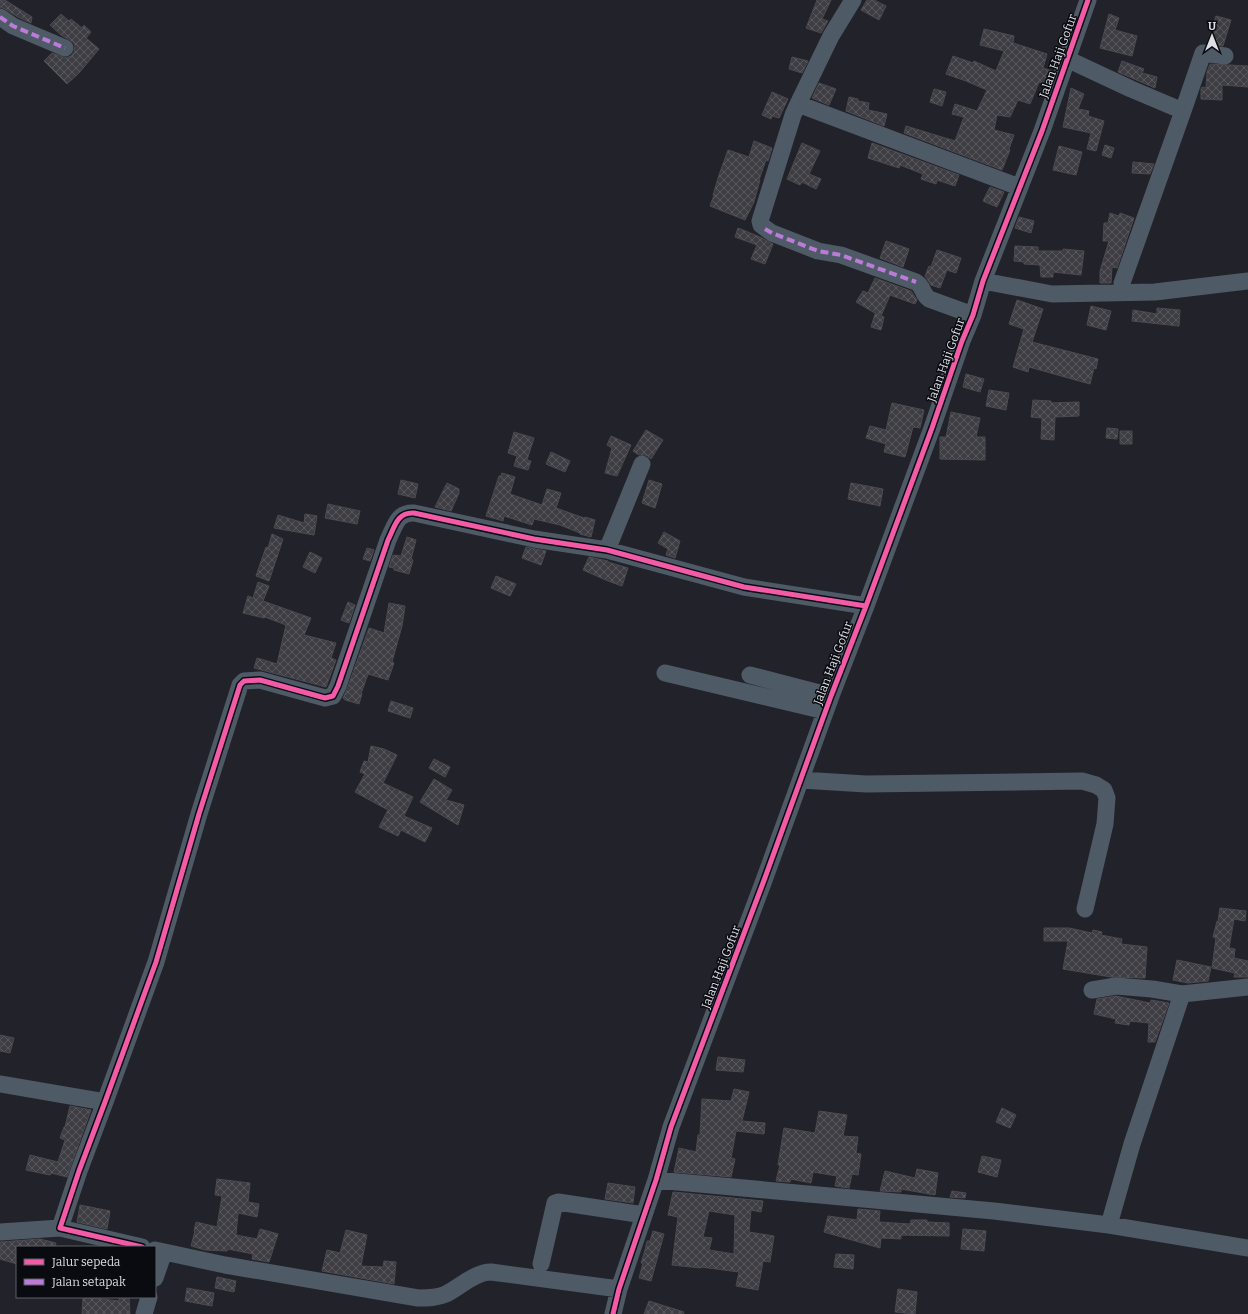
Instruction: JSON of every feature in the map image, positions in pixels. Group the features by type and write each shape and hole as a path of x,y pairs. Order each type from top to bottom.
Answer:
{"street":[{"path":"853,0 831,36 793,115 760,221 761,225 772,233 818,251 841,255 916,282 921,286 925,296 929,299 973,315"},
{"name":"Jalan Haji Gofur","path":"613,1314 619,1289 656,1180 671,1127 932,428 973,315 983,280 1042,131 1088,0"},
{"path":"0,17 13,26 65,48"},
{"path":"1122,283 1203,53 1225,56"},
{"path":"1067,59 1131,90 1183,110"},
{"path":"798,104 1019,187"},
{"path":"983,280 1052,294 1155,292 1248,281"},
{"path":"607,550 642,464"},
{"path":"60,1228 79,1170 156,962 199,814 240,685 244,681 260,680 325,698 333,696 338,686 388,540 398,519 405,514 414,513 534,539 607,550 744,587 866,606"},
{"path":"665,672 828,704"},
{"path":"750,675 828,704"},
{"path":"801,780 866,784 1082,781 1096,785 1104,790 1107,798 1107,810 1085,909"},
{"path":"1092,990 1116,986 1152,989 1182,994 1248,987"},
{"path":"1109,1225 1132,1144 1182,994"},
{"path":"0,1084 105,1102"},
{"path":"656,1180 994,1212 1109,1225 1248,1248"},
{"path":"541,1264 555,1203 558,1202 644,1215"},
{"path":"0,1232 60,1228 138,1246"},
{"path":"156,1273 160,1251 225,1265 418,1298 435,1298 446,1294 480,1275 491,1272 619,1289"},
{"path":"144,1314 149,1298"}],"building":[{"path":"0,0 5,0 32,17 31,23 0,7"},
{"path":"817,0 831,0 822,19 828,21 821,33 806,28"},
{"path":"867,0 874,0 886,6 879,20 861,10"},
{"path":"61,14 69,21 71,19 82,28 84,25 91,32 86,38 99,49 79,73 67,84 44,61 52,53 66,58 71,56 74,52 75,46 73,42 61,35 50,25"},
{"path":"1109,14 1119,18 1115,30 1137,36 1132,56 1100,48"},
{"path":"1216,16 1231,20 1223,46 1207,44"},
{"path":"984,29 1014,36 1013,43 1047,54 1043,68 1052,71 1047,86 1039,82 1030,104 1018,100 1010,117 997,115 994,130 1014,135 1002,170 904,133 906,126 955,141 964,117 952,114 955,104 977,111 987,90 946,74 953,56 973,63 974,61 996,71 1004,51 980,45"},
{"path":"792,57 808,61 802,73 789,69"},
{"path":"1122,61 1144,69 1142,73 1157,77 1155,88 1118,72"},
{"path":"1210,64 1248,66 1248,87 1222,85 1222,100 1201,99 1201,89 1202,87 1206,88 1207,72"},
{"path":"819,83 836,89 829,105 812,98"},
{"path":"1071,88 1084,94 1078,109 1089,111 1088,116 1104,121 1096,151 1087,149 1091,133 1063,127"},
{"path":"934,89 946,92 942,106 930,102"},
{"path":"772,92 788,99 779,118 772,116 771,119 762,115"},
{"path":"849,97 858,99 858,101 869,103 868,110 887,114 884,126 846,111"},
{"path":"754,141 772,148 759,180 754,202 745,220 710,206 728,150 749,157"},
{"path":"802,143 820,151 809,174 821,179 816,189 802,182 800,185 787,179"},
{"path":"872,143 959,175 955,186 937,180 936,184 921,179 923,174 900,165 899,168 868,158"},
{"path":"1105,145 1114,148 1111,158 1102,155"},
{"path":"1059,146 1082,152 1076,175 1053,170"},
{"path":"1133,162 1154,164 1150,174 1132,173"},
{"path":"990,187 1004,192 997,207 983,201"},
{"path":"1110,213 1119,216 1120,213 1134,218 1117,268 1112,267 1111,283 1100,283 1100,271 1109,241 1103,241 1104,223 1108,223"},
{"path":"1019,217 1034,221 1031,233 1015,228"},
{"path":"738,228 773,244 765,264 751,259 757,245 735,237"},
{"path":"886,241 909,249 903,267 880,258"},
{"path":"1015,246 1038,247 1038,251 1063,251 1063,249 1084,251 1081,275 1053,272 1053,277 1041,277 1040,265 1024,264 1024,262 1014,261"},
{"path":"937,250 961,258 956,273 947,270 940,288 931,285 925,276 929,266 931,267"},
{"path":"875,278 911,291 917,300 915,304 890,295 881,316 884,317 881,330 871,327 875,314 880,316 856,302 863,291 868,293"},
{"path":"1017,300 1043,309 1032,342 1098,359 1090,384 1029,367 1028,372 1013,367 1024,329 1009,324"},
{"path":"1091,306 1111,311 1106,330 1087,325"},
{"path":"1157,308 1180,310 1179,326 1132,321 1133,310 1157,314"},
{"path":"966,374 984,379 980,392 963,387"},
{"path":"989,390 1009,393 1006,410 986,406"},
{"path":"1033,400 1051,401 1051,403 1079,402 1079,416 1055,417 1054,440 1041,439 1042,418 1031,417"},
{"path":"892,403 924,410 920,428 913,427 905,457 884,452 886,444 866,438 870,426 886,430"},
{"path":"951,412 980,418 976,437 985,437 985,460 940,459 940,437 946,437"},
{"path":"1107,428 1118,429 1117,439 1106,438"},
{"path":"646,430 663,440 651,459 646,455 639,455 633,451"},
{"path":"1120,431 1132,431 1132,444 1120,444"},
{"path":"514,432 534,438 527,460 531,461 528,470 514,466 517,456 508,453"},
{"path":"611,436 631,445 617,476 605,473 612,448 607,445"},
{"path":"551,452 570,461 565,472 546,464"},
{"path":"502,473 515,477 510,494 542,505 547,489 561,493 556,508 584,518 595,520 591,537 560,525 534,519 532,525 504,516 503,521 486,516 499,476 501,476"},
{"path":"401,480 418,484 415,498 398,494"},
{"path":"649,480 662,484 655,508 642,503"},
{"path":"447,483 459,489 459,493 451,511 435,507"},
{"path":"851,483 883,489 880,506 848,499"},
{"path":"328,504 360,511 357,524 325,518"},
{"path":"305,514 317,516 314,535 274,528 278,515 304,523"},
{"path":"664,532 680,541 675,558 666,555 668,549 658,543"},
{"path":"272,534 283,539 269,581 256,576 266,547 268,548"},
{"path":"407,537 416,540 409,574 389,567 393,555 401,556"},
{"path":"526,547 546,551 541,565 522,558"},
{"path":"367,548 374,550 370,561 363,559"},
{"path":"310,552 322,558 315,573 303,567"},
{"path":"589,557 608,561 628,568 622,586 583,570"},
{"path":"496,576 516,584 510,596 491,588"},
{"path":"258,582 269,586 263,601 311,618 304,635 336,643 331,658 336,660 326,687 254,668 257,658 277,664 286,625 265,617 243,613 248,596 253,598"},
{"path":"348,602 355,605 349,623 341,620"},
{"path":"389,603 405,606 402,626 392,662 394,663 388,680 368,674 359,704 345,700 343,698 369,628 384,633"},
{"path":"391,701 413,708 410,718 388,711"},
{"path":"371,746 384,749 397,755 383,783 413,797 404,816 432,828 425,842 401,830 398,836 379,827 388,810 355,792 365,774 360,772 364,761 368,762"},
{"path":"434,759 450,767 445,777 429,768"},
{"path":"434,779 452,790 446,800 464,805 458,825 420,802"},
{"path":"1220,908 1246,911 1245,921 1234,919 1229,948 1235,949 1234,958 1248,961 1248,977 1234,977 1235,973 1212,968 1216,938 1213,937 1217,921 1218,922"},
{"path":"1044,928 1069,928 1092,933 1093,930 1102,932 1101,935 1122,939 1121,944 1147,947 1145,978 1111,977 1063,969 1068,941 1044,941"},
{"path":"1177,960 1211,967 1208,981 1188,983 1173,980"},
{"path":"1116,996 1150,1003 1151,1000 1169,1003 1155,1042 1148,1042 1149,1023 1130,1021 1129,1025 1115,1023 1116,1019 1094,1014 1097,999"},
{"path":"0,1035 14,1038 10,1053 0,1051"},
{"path":"718,1057 745,1060 743,1072 716,1070"},
{"path":"734,1089 749,1092 742,1121 765,1123 764,1134 736,1131 731,1158 735,1159 731,1177 674,1172 679,1148 696,1152 698,1135 700,1135 702,1099 731,1101"},
{"path":"70,1106 91,1110 67,1177 51,1173 50,1175 26,1170 30,1155 58,1162 65,1140 60,1138 65,1127"},
{"path":"1002,1108 1016,1115 1010,1128 996,1122"},
{"path":"819,1111 847,1115 843,1136 858,1137 856,1153 861,1154 858,1175 852,1174 849,1188 835,1186 837,1176 813,1172 811,1183 791,1179 790,1182 776,1181 780,1165 778,1165 784,1128 815,1133"},
{"path":"982,1156 1001,1160 997,1177 978,1172"},
{"path":"917,1169 938,1173 935,1195 901,1189 901,1192 880,1191 885,1171 915,1178"},
{"path":"217,1179 250,1183 248,1202 259,1204 257,1217 238,1213 236,1235 257,1239 260,1229 278,1234 269,1262 252,1259 253,1254 228,1249 227,1251 205,1250 191,1246 196,1222 217,1227 222,1196 215,1195"},
{"path":"608,1183 635,1187 633,1203 605,1199"},
{"path":"952,1191 966,1193 965,1198 950,1197"},
{"path":"673,1192 763,1201 761,1212 751,1210 749,1232 774,1236 770,1262 763,1261 758,1290 736,1286 739,1272 672,1265 678,1217 668,1215","holes":["709,1211 735,1215 734,1254 709,1250 712,1238 703,1237"]},
{"path":"80,1205 110,1211 107,1229 77,1222"},
{"path":"858,1209 880,1211 879,1222 910,1224 911,1220 927,1220 927,1222 949,1223 949,1236 901,1235 901,1239 881,1238 880,1248 824,1232 828,1216 857,1220"},
{"path":"963,1229 986,1231 984,1251 961,1249"},
{"path":"346,1230 367,1235 361,1266 383,1267 384,1261 396,1262 394,1284 322,1271 327,1250 340,1253"},
{"path":"653,1231 664,1234 651,1281 639,1278 643,1263 641,1263 647,1241 650,1241"},
{"path":"40,1239 56,1243 55,1246 16,1246 16,1264 0,1259 0,1242"},
{"path":"836,1254 854,1255 853,1269 834,1267"},
{"path":"217,1277 236,1281 234,1292 215,1288"},
{"path":"187,1288 214,1293 212,1306 185,1301"},
{"path":"898,1289 917,1292 915,1314 895,1312"},
{"path":"83,1298 119,1301 119,1298 129,1298 130,1314 82,1314"},
{"path":"649,1301 684,1312 683,1314 644,1314"}],"marked path":[{"path":"0,17 13,26 65,48"},
{"path":"765,229 818,251 841,255 916,282"}],"cycle path":[{"path":"613,1314 619,1289 656,1180 671,1127 932,428 962,341 973,315 983,281 1042,131 1088,0"},
{"path":"138,1246 60,1228 79,1171 156,962 199,814 240,685 244,681 260,680 325,698 333,696 338,686 388,540 400,517 408,513 414,513 534,539 607,550 744,587 866,606"}]}
